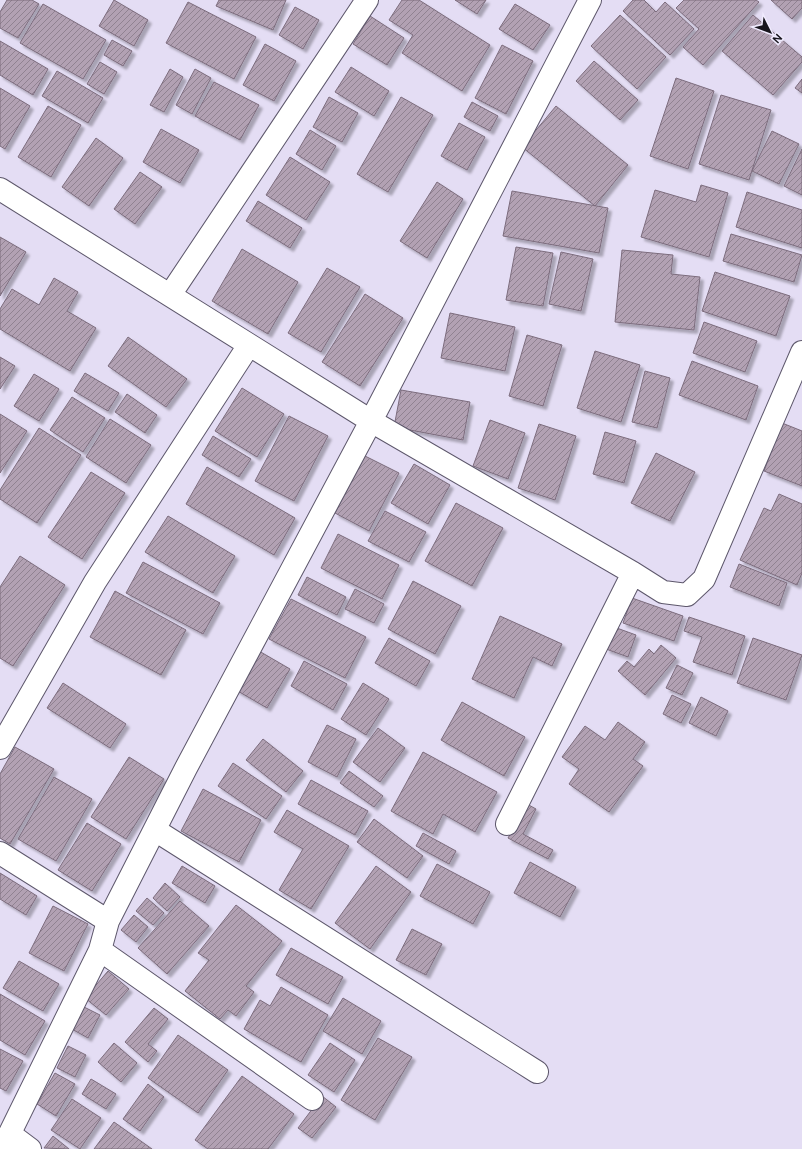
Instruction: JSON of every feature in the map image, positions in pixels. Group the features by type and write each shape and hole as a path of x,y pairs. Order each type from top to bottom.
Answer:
{"street":[{"path":"170,295 367,0"},
{"path":"30,1149 6,1142 100,950 108,921 590,0"},
{"path":"0,189 371,421 633,573 663,592 686,595 704,578 802,352"},
{"path":"0,748 95,582 249,345"},
{"path":"507,824 633,573"},
{"path":"155,830 537,1072"},
{"path":"0,853 108,921"},
{"path":"100,950 312,1099"}],"building":[{"path":"7,0 32,0 39,4 18,38 0,28 0,12"},
{"path":"114,0 148,20 134,46 99,26"},
{"path":"219,0 286,0 273,30 216,6"},
{"path":"402,0 419,0 490,45 462,91 402,53 413,35 389,20"},
{"path":"455,0 486,0 477,14"},
{"path":"633,0 644,0 656,12 665,2 694,29 670,55 623,11"},
{"path":"684,0 756,0 759,2 703,65 683,47 699,29 676,8"},
{"path":"771,0 802,0 802,8 792,19"},
{"path":"188,2 256,37 234,79 166,43"},
{"path":"43,4 106,40 83,79 20,43"},
{"path":"515,4 550,25 533,50 499,29"},
{"path":"295,7 319,20 303,49 279,35"},
{"path":"620,15 666,57 637,89 591,46"},
{"path":"753,15 802,57 802,62 773,95 722,51"},
{"path":"370,16 404,38 387,65 353,44"},
{"path":"112,40 132,51 123,66 104,55"},
{"path":"0,41 48,69 33,95 0,75"},
{"path":"265,44 296,61 274,101 243,85"},
{"path":"502,45 533,61 506,114 475,98"},
{"path":"594,61 638,100 620,120 576,81"},
{"path":"100,62 117,72 104,94 87,84"},
{"path":"351,67 389,91 374,116 335,92"},
{"path":"170,69 183,77 164,112 150,105"},
{"path":"195,69 211,78 192,114 176,105"},
{"path":"57,71 103,98 88,123 42,96"},
{"path":"676,78 714,91 688,169 650,156"},
{"path":"802,79 802,93 795,88"},
{"path":"214,82 259,105 240,140 195,116"},
{"path":"0,88 30,106 5,149 0,146"},
{"path":"721,95 771,110 749,180 699,164"},
{"path":"329,97 358,113 342,142 313,127"},
{"path":"401,97 433,115 388,192 357,174"},
{"path":"472,102 498,116 490,131 464,117"},
{"path":"48,106 81,125 51,177 18,157"},
{"path":"556,106 628,165 595,206 522,147"},
{"path":"459,123 485,137 467,170 441,156"},
{"path":"161,129 199,150 180,183 143,162"},
{"path":"310,130 336,146 322,170 296,154"},
{"path":"772,131 799,144 779,184 752,171"},
{"path":"96,138 123,158 89,206 62,187"},
{"path":"802,149 802,195 784,186"},
{"path":"290,157 330,182 306,220 266,195"},
{"path":"140,172 162,187 135,224 114,209"},
{"path":"437,182 463,199 427,258 400,241"},
{"path":"701,185 728,193 709,257 641,237 655,190 696,202"},
{"path":"512,191 608,208 599,253 503,236"},
{"path":"747,192 802,210 802,248 736,227"},
{"path":"258,201 302,228 290,248 246,221"},
{"path":"731,234 802,255 794,282 723,261"},
{"path":"0,237 26,252 0,296"},
{"path":"516,247 553,253 543,306 506,300"},
{"path":"242,249 298,282 268,334 212,301"},
{"path":"622,250 673,255 671,274 700,277 694,330 615,322"},
{"path":"561,252 593,259 581,311 549,304"},
{"path":"327,268 360,287 321,352 288,333"},
{"path":"715,272 790,296 776,336 702,311"},
{"path":"54,278 78,292 67,311 96,328 70,371 0,329 0,309 12,289 39,305"},
{"path":"365,294 403,318 360,386 322,362"},
{"path":"450,313 515,327 505,371 441,358"},
{"path":"704,322 757,341 745,372 693,353"},
{"path":"527,335 562,345 543,406 509,396"},
{"path":"128,337 187,379 166,407 108,366"},
{"path":"595,351 640,365 621,422 577,408"},
{"path":"0,357 15,366 0,389"},
{"path":"692,361 758,386 746,420 679,395"},
{"path":"645,371 670,378 657,428 632,422"},
{"path":"85,373 119,393 108,411 74,391"},
{"path":"34,374 59,389 39,421 14,406"},
{"path":"242,388 284,414 257,457 215,431"},
{"path":"401,390 470,402 463,440 394,427"},
{"path":"127,394 157,415 145,433 115,412"},
{"path":"72,397 105,418 83,452 50,430"},
{"path":"0,414 27,431 0,473"},
{"path":"289,416 328,436 294,501 255,481"},
{"path":"110,419 151,445 126,483 86,457"},
{"path":"490,420 525,433 508,479 473,466"},
{"path":"782,423 802,431 802,486 764,471"},
{"path":"539,424 576,436 555,500 518,488"},
{"path":"39,428 81,455 37,523 0,499 0,490"},
{"path":"605,432 636,441 624,483 593,474"},
{"path":"213,436 251,459 239,477 202,455"},
{"path":"656,453 695,472 670,521 631,503"},
{"path":"365,456 399,473 369,531 335,513"},
{"path":"414,464 450,485 428,524 391,503"},
{"path":"207,467 295,518 274,555 186,504"},
{"path":"91,472 125,493 82,559 48,537"},
{"path":"779,494 802,504 802,573 797,585 740,560 764,508 771,511"},
{"path":"456,503 503,528 472,586 425,561"},
{"path":"385,511 426,532 409,562 368,541"},
{"path":"168,516 235,556 213,593 145,552"},
{"path":"338,534 399,565 382,599 321,568"},
{"path":"20,556 65,585 13,666 0,658 0,587"},
{"path":"143,562 220,603 203,634 126,593"},
{"path":"739,564 787,583 779,606 730,587"},
{"path":"307,577 346,597 337,615 298,595"},
{"path":"413,581 461,606 435,654 388,629"},
{"path":"355,589 384,604 374,623 345,609"},
{"path":"115,591 186,630 161,675 90,637"},
{"path":"632,598 683,616 674,641 623,623"},
{"path":"291,599 366,637 345,678 269,639"},
{"path":"500,616 562,644 552,666 533,657 514,698 472,679"},
{"path":"689,617 745,636 732,675 693,662 702,637 684,631"},
{"path":"614,627 636,635 628,657 606,649"},
{"path":"389,638 430,661 416,686 375,663"},
{"path":"753,638 802,655 786,700 737,683"},
{"path":"661,645 676,658 645,695 618,671 627,661 634,667 649,649 654,654"},
{"path":"259,651 290,669 267,708 236,690"},
{"path":"304,661 347,684 333,710 291,686"},
{"path":"677,665 693,673 682,695 666,688"},
{"path":"63,683 126,724 110,748 47,708"},
{"path":"363,683 389,699 366,735 341,719"},
{"path":"672,695 691,704 681,723 663,714"},
{"path":"701,697 728,711 716,736 689,723"},
{"path":"462,702 525,737 504,776 441,740"},
{"path":"618,722 645,742 633,759 643,766 609,812 569,784 579,769 562,757 585,726 605,740"},
{"path":"327,725 356,739 337,777 308,762"},
{"path":"378,728 405,748 380,782 353,762"},
{"path":"263,739 303,771 286,792 246,760"},
{"path":"15,747 54,769 10,844 0,838 0,774"},
{"path":"423,752 497,792 475,832 443,814 433,834 391,811"},
{"path":"129,757 164,779 126,839 91,817"},
{"path":"233,763 282,796 266,819 218,786"},
{"path":"349,771 383,796 374,807 340,783"},
{"path":"54,777 92,799 56,861 18,839"},
{"path":"311,780 368,811 355,835 298,804"},
{"path":"203,789 261,820 239,862 181,831"},
{"path":"527,804 536,809 523,834 553,850 548,859 508,838"},
{"path":"287,810 349,846 311,909 279,890 303,849 274,832"},
{"path":"374,819 423,856 407,878 357,842"},
{"path":"87,823 121,844 92,891 58,870"},
{"path":"423,833 456,851 449,864 416,846"},
{"path":"530,862 576,887 560,917 514,893"},
{"path":"437,864 490,892 473,924 420,896"},
{"path":"182,866 215,886 205,903 172,883"},
{"path":"376,866 411,892 370,949 335,923"},
{"path":"0,873 37,896 26,915 0,899"},
{"path":"165,883 180,897 167,911 153,898"},
{"path":"147,898 164,913 153,925 136,911"},
{"path":"180,901 209,926 167,974 138,948"},
{"path":"236,905 282,941 246,986 254,992 236,1016 228,1010 220,1019 185,991 209,960 198,953"},
{"path":"53,906 88,924 64,971 29,953"},
{"path":"134,915 148,927 136,942 121,930"},
{"path":"412,929 442,944 426,975 396,960"},
{"path":"291,948 343,977 328,1004 276,975"},
{"path":"19,961 59,984 43,1011 3,988"},
{"path":"108,971 129,989 106,1015 85,998"},
{"path":"281,987 328,1015 301,1062 244,1029 260,1000 270,1006"},
{"path":"0,994 45,1021 25,1055 0,1040"},
{"path":"343,998 381,1021 362,1054 323,1031"},
{"path":"82,1006 100,1015 88,1038 70,1028"},
{"path":"154,1008 168,1019 148,1044 157,1051 148,1062 125,1042"},
{"path":"178,1035 228,1070 198,1113 148,1078"},
{"path":"378,1038 412,1057 375,1120 341,1100"},
{"path":"114,1043 137,1063 121,1082 98,1062"},
{"path":"330,1043 355,1060 334,1092 308,1075"},
{"path":"68,1046 86,1055 75,1077 57,1068"},
{"path":"0,1049 23,1061 6,1091 0,1088"},
{"path":"55,1073 75,1084 56,1116 37,1104"},
{"path":"242,1076 294,1114 268,1149 208,1149 195,1140"},
{"path":"91,1079 116,1094 106,1109 82,1094"},
{"path":"148,1084 164,1097 140,1131 123,1119"},
{"path":"322,1096 336,1107 312,1138 298,1128"},
{"path":"72,1099 101,1118 80,1149 51,1130"},
{"path":"114,1122 152,1149 94,1149"},
{"path":"53,1136 69,1149 44,1148"}]}
